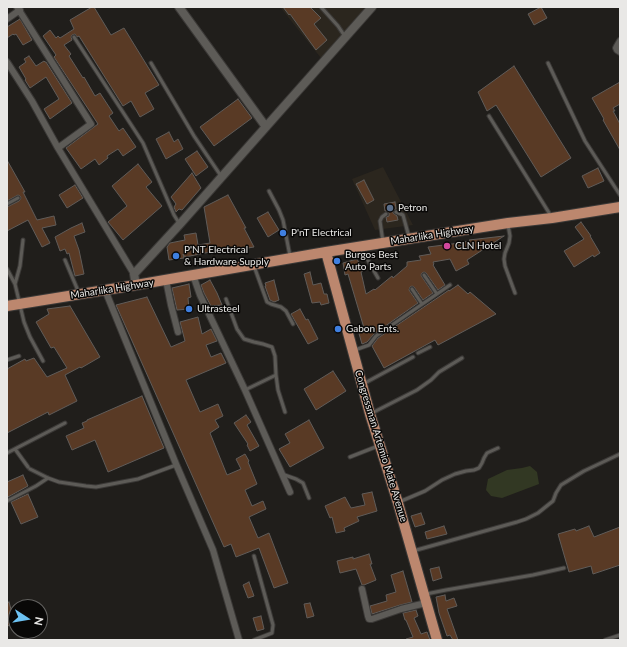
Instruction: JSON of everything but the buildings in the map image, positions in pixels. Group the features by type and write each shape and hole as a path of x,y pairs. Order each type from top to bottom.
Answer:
{"main road":[{"name":"Maharlika Highway","path":"7,306 360,246 620,207"},
{"name":"Congressman Artemio Mate Avenue","path":"326,252 370,414 398,503 437,640"}],"street":[{"path":"179,7 266,128"},
{"path":"134,274 266,128 372,7"},
{"path":"7,19 18,9 92,124 58,148"},
{"path":"620,41 616,48 620,52"},
{"path":"7,62 32,101 58,148 134,274 136,285"},
{"path":"193,275 290,492"},
{"path":"166,280 178,332"},
{"path":"105,290 213,550 239,640"},
{"path":"362,589 369,619 401,609 425,599"}],"lane":[{"path":"321,7 344,35 342,41"},
{"path":"74,37 143,143 174,215 180,224"},
{"path":"151,63 194,136 222,177"},
{"path":"548,63 584,141 620,196"},
{"path":"490,116 552,218"},
{"path":"269,191 283,220 291,258"},
{"path":"7,204 18,198"},
{"path":"396,212 402,215 410,239"},
{"path":"383,243 380,221 386,214"},
{"path":"508,223 510,236 504,259 505,266 515,293"},
{"path":"15,284 20,266 23,240"},
{"path":"360,246 378,278"},
{"path":"65,260 80,294"},
{"path":"253,264 267,302 281,307 286,311 293,324"},
{"path":"7,269 15,284 24,322 43,361"},
{"path":"424,275 437,294"},
{"path":"352,350 369,345 376,336 450,285"},
{"path":"412,289 422,304"},
{"path":"226,299 238,329 244,339 272,347 275,356 278,390 285,412"},
{"path":"418,353 430,347"},
{"path":"7,360 19,356"},
{"path":"362,384 413,357"},
{"path":"370,414 417,390 439,372 462,358"},
{"path":"245,390 276,375"},
{"path":"7,453 65,423"},
{"path":"350,457 380,446"},
{"path":"398,503 425,491 455,474 479,468 487,453 498,448"},
{"path":"15,449 29,468 48,478 59,482 96,487 138,479 176,464"},
{"path":"412,552 526,519 538,513 553,501 561,485 584,471 620,454"},
{"path":"282,474 303,483 309,498"},
{"path":"7,501 48,478"},
{"path":"254,556 274,625 272,633 262,639 254,640"},
{"path":"425,599 446,590 564,568"},
{"path":"605,640 620,635"}],"shaded area":[{"path":"280,7 367,7 321,58"},
{"path":"383,167 413,225 375,230 352,179"}],"green space":[{"path":"530,466 537,472 539,484 502,498 491,496 486,490 488,479 507,470"}],"place":[{"name":"Petron","path":"390,208"},
{"name":"P'nT Electrical","path":"283,233"},
{"name":"CLN Hotel","path":"447,246"},
{"name":"P'NT Electrical & Hardware Supply","path":"176,256"},
{"name":"Burgos Best Auto Parts","path":"337,261"},
{"name":"Ultrasteel","path":"189,309"},
{"name":"Gabon Ents.","path":"338,329"}]}
